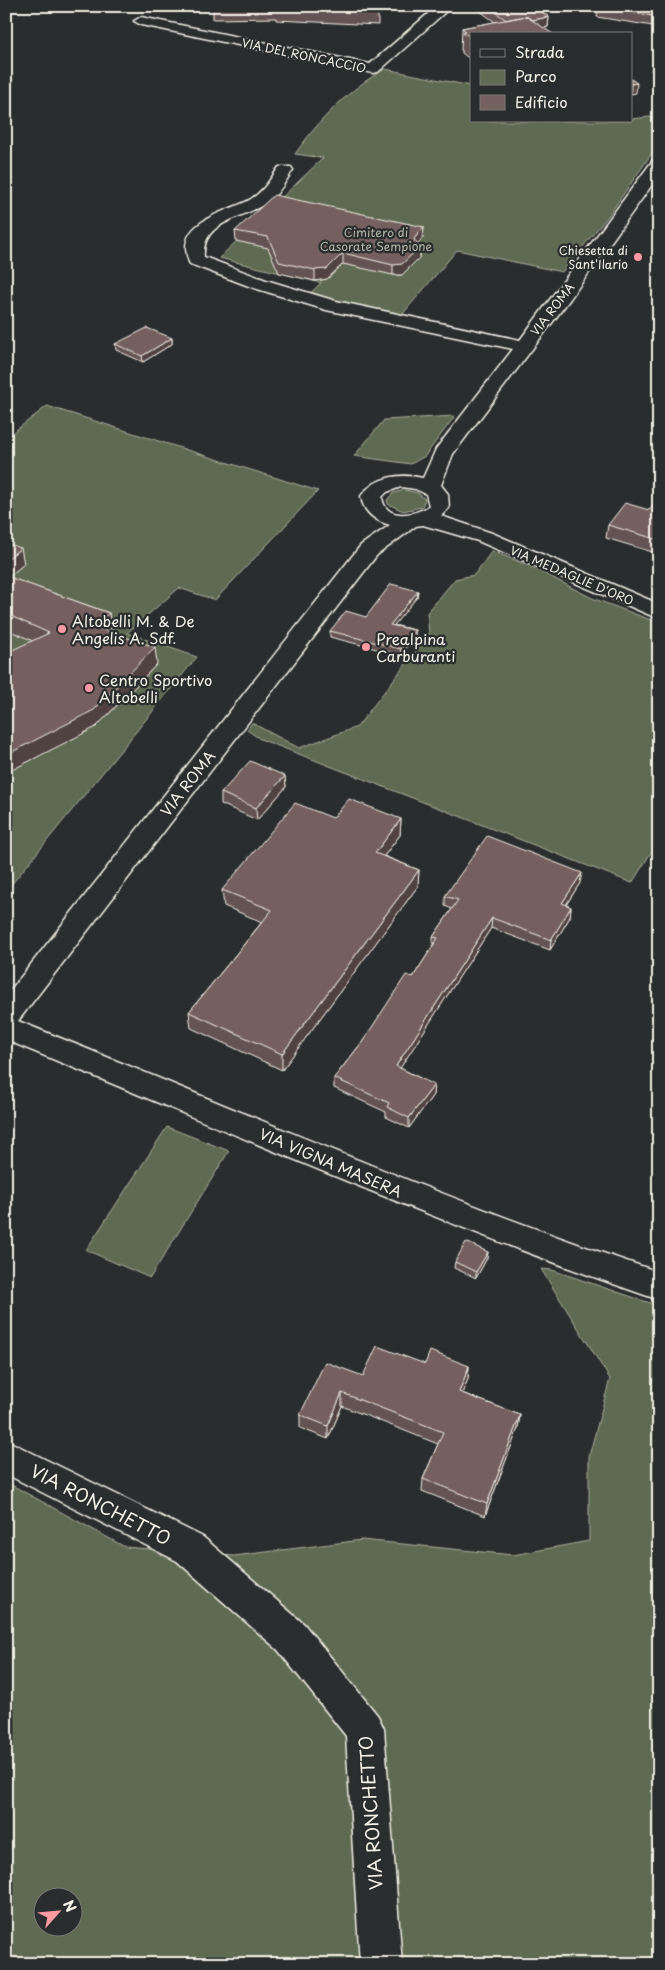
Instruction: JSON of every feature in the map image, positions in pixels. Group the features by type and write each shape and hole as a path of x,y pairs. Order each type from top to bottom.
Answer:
{"street":[{"name":"VIA DEL RONCACCIO","path":"141,21 373,69 446,6"},
{"name":"VIA ROMA","path":"369,550 373,531 370,500 373,493 388,483 399,481 443,453 523,346 564,296 659,164"},
{"path":"285,170 265,196 197,234 192,249 196,260 274,288 379,317 523,346"},
{"name":"VIA ROMA","path":"6,1016 369,550 440,508 436,494 443,453"},
{"path":"399,481 415,482 436,494"},
{"name":"VIA MEDAGLIE D'ORO","path":"436,494 485,537"},
{"path":"372,507 386,517 417,520"},
{"name":"VIA MEDAGLIE D'ORO","path":"417,520 485,537 659,612"},
{"name":"VIA VIGNA MASERA","path":"6,1028 378,1182 570,1257 659,1286"},
{"name":"VIA RONCHETTO","path":"6,1456 190,1549 291,1637 365,1729 381,1964"}],"green space":[{"name":"Cimitero di Casorate Sempione","path":"385,69 470,86 470,122 632,122 632,119 649,117 659,119 659,143 609,215 562,272 457,250 401,316 307,296 321,283 219,258 323,158 295,154 314,129 336,106"},
{"path":"47,406 318,491 215,600 179,588 127,633 197,657 6,891 6,438"},
{"path":"455,416 425,456 411,464 354,456 384,420"},
{"path":"405,490 418,493 425,499 422,507 403,511 388,504 387,500 393,493"},
{"path":"492,551 530,566 592,598 659,623 659,840 632,883 260,739 247,730 252,723 299,748 357,727 429,634 427,613 455,579 474,575"},
{"path":"167,1127 229,1151 150,1278 86,1250"},
{"path":"541,1269 552,1270 659,1306 659,1964 6,1964 6,1482 125,1547 234,1556 362,1540 513,1555 589,1541 589,1456 610,1379"}],"building":[{"path":"378,6 379,12 275,7"},
{"path":"487,6 533,6 549,17 532,20 526,16 506,20"},
{"path":"659,6 659,17 598,7"},
{"path":"526,16 550,32 470,32 470,37 463,32 466,31 462,28"},
{"path":"659,55 659,62 653,61"},
{"path":"274,195 424,227 414,239 420,247 402,264 393,265 343,253 327,269 315,270 279,262 268,237 235,231"},
{"path":"147,328 172,338 142,356 115,344"},
{"path":"659,496 659,540 608,525 625,503 649,510"},
{"path":"6,543 21,548 6,560"},
{"path":"6,576 109,613 95,627 155,647 94,710 6,755 6,653 49,633 6,614"},
{"path":"391,584 418,591 390,625 415,630 401,649 330,631 346,611 366,617"},
{"path":"250,761 285,776 256,808 221,793"},
{"path":"349,799 401,819 375,853 419,870 282,1054 189,1012 272,910 222,890 295,803 333,818"},
{"path":"6,809 11,813 6,816"},
{"path":"487,836 582,873 562,903 571,907 551,940 492,918 396,1066 434,1085 409,1118 387,1107 389,1103 334,1078 363,1041 406,975 413,977 438,938 433,937 458,900 445,896"},
{"path":"466,1242 488,1252 476,1272 455,1262"},
{"path":"377,1346 425,1364 430,1351 469,1366 459,1392 520,1415 487,1504 423,1479 443,1432 342,1393 328,1426 300,1415 325,1362 363,1376"}],"place":[{"name":"Chiesetta di Sant'Ilario","path":"638,257"},
{"name":"Altobelli M. & De Angelis A. Sdf.","path":"62,629"},
{"name":"Prealpina Carburanti","path":"366,647"},
{"name":"Centro Sportivo Altobelli","path":"89,688"}]}
